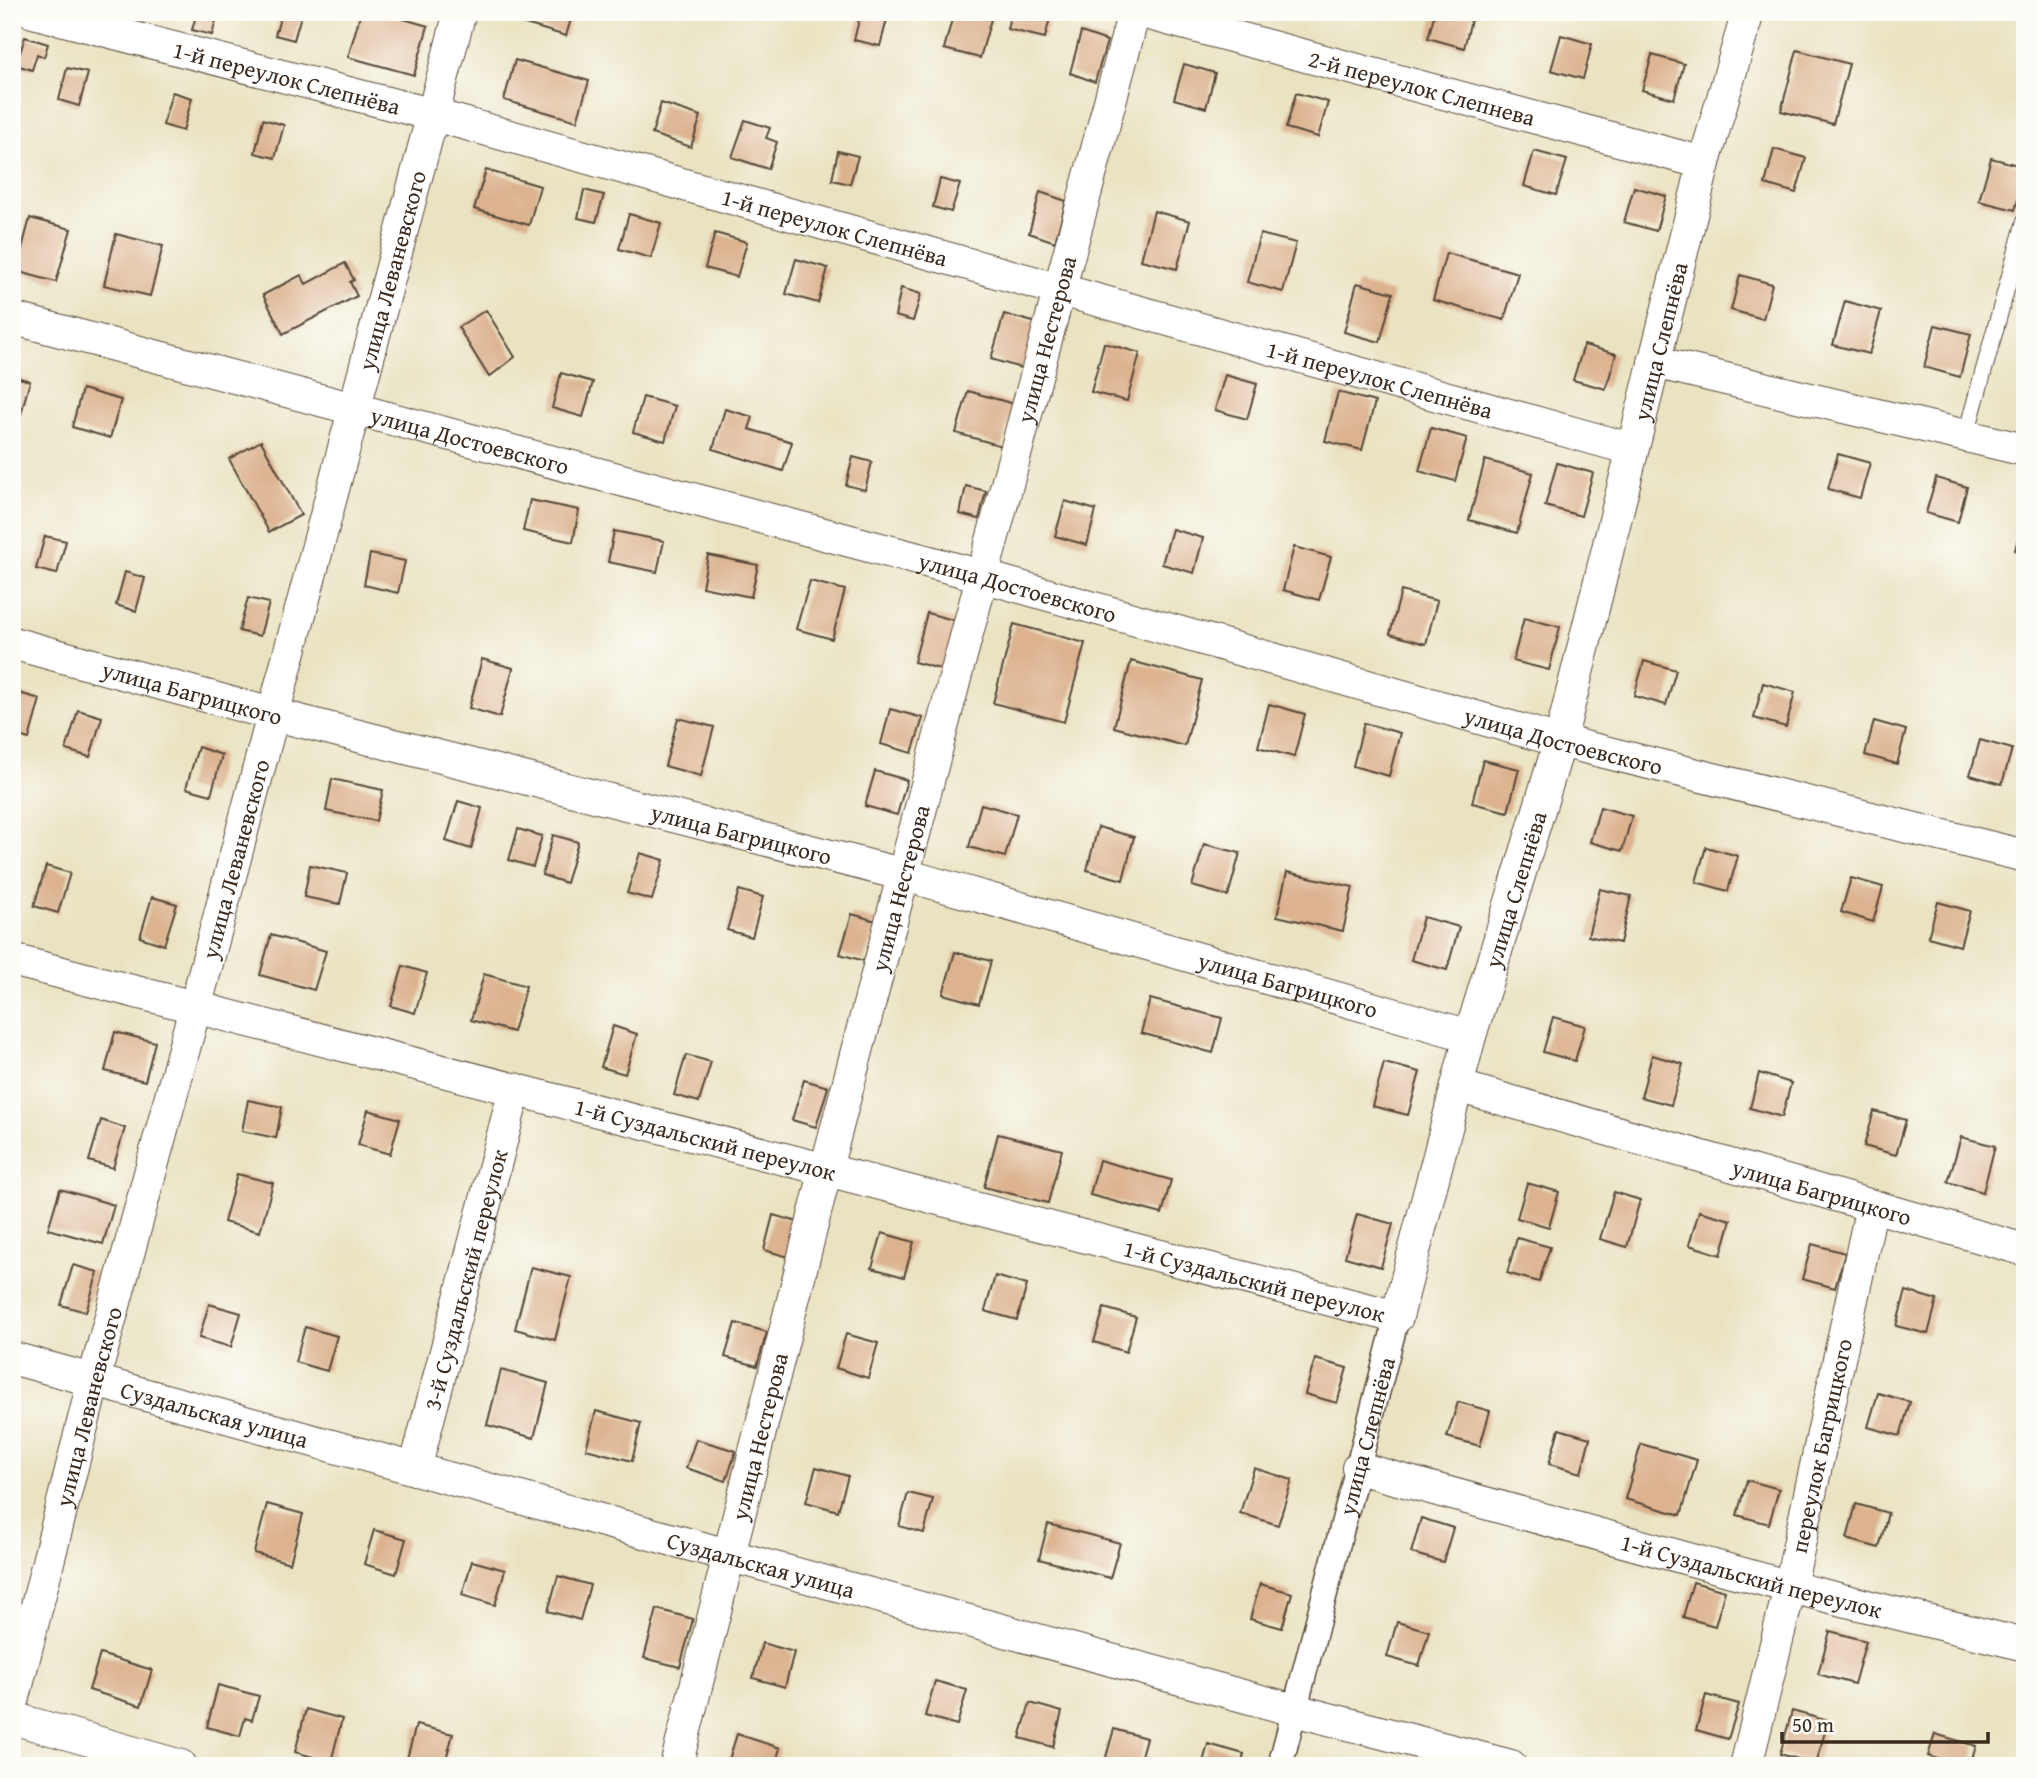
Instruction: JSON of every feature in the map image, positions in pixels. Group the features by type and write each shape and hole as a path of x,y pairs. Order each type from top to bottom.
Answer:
{"street":[{"name":"1-й переулок Слепнёва","path":"33,12 434,115 1631,449"},
{"name":"улица Леваневского","path":"12,1705 94,1380 460,12"},
{"name":"улица Нестерова","path":"676,1766 731,1556 826,1168 1134,12"},
{"name":"2-й переулок Слепнева","path":"1142,12 1704,163"},
{"name":"улица Слепнёва","path":"1280,1766 1470,1036 1560,741 1704,163 1748,12"},
{"name":"улица Достоевского","path":"12,318 982,576 1560,741 2025,856"},
{"path":"1654,362 2025,450"},
{"name":"улица Багрицкого","path":"12,643 272,714 905,875 1470,1036"},
{"name":"1-й Суздальский переулок","path":"12,960 1397,1317"},
{"name":"улица Багрицкого","path":"1457,1086 2025,1250"},
{"name":"3-й Суздальский переулок","path":"415,1469 515,1089"},
{"name":"переулок Багрицкого","path":"1746,1766 1790,1587 1872,1206"},
{"name":"Суздальская улица","path":"12,1358 1294,1710 1511,1766"},
{"name":"1-й Суздальский переулок","path":"1358,1468 1790,1587 2025,1645"},
{"path":"12,1718 181,1766"}],"lane":[{"path":"1966,435 2025,221"}],"building":[{"path":"197,12 218,12 212,35 192,30"},
{"path":"282,12 302,12 294,40 275,35"},
{"path":"361,12 379,12 428,26 414,75 348,57"},
{"path":"514,12 573,12 566,36 512,20"},
{"path":"861,12 889,12 880,46 854,40"},
{"path":"954,12 993,12 980,58 944,49"},
{"path":"1011,12 1051,14 1045,38 1007,29"},
{"path":"1435,12 1473,12 1464,48 1428,38"},
{"path":"1081,32 1107,41 1095,82 1070,73"},
{"path":"1561,35 1592,44 1583,79 1551,70"},
{"path":"25,37 48,44 44,57 37,54 32,70 16,65"},
{"path":"1797,50 1849,64 1833,124 1781,111"},
{"path":"1652,55 1684,64 1674,99 1642,90"},
{"path":"515,60 589,81 577,121 504,100"},
{"path":"1184,64 1215,73 1206,108 1174,99"},
{"path":"67,68 88,73 79,106 59,100"},
{"path":"172,92 192,98 183,131 163,125"},
{"path":"1296,93 1328,102 1318,137 1286,128"},
{"path":"661,103 701,116 691,147 652,134"},
{"path":"263,119 284,125 275,158 255,153"},
{"path":"745,120 770,128 766,138 777,142 768,169 732,157"},
{"path":"1774,149 1806,158 1796,193 1765,184"},
{"path":"838,151 858,156 850,184 832,180"},
{"path":"1534,151 1567,160 1556,195 1524,186"},
{"path":"1991,158 2025,167 2015,210 1979,201"},
{"path":"486,170 540,186 529,225 474,209"},
{"path":"940,179 960,184 951,212 933,207"},
{"path":"1634,187 1666,196 1656,231 1624,222"},
{"path":"584,190 604,195 596,222 578,218"},
{"path":"1040,192 1066,201 1055,242 1029,233"},
{"path":"1154,211 1190,221 1177,269 1141,260"},
{"path":"629,214 661,223 651,258 619,249"},
{"path":"30,218 71,229 56,282 16,271"},
{"path":"715,233 747,242 737,277 705,268"},
{"path":"116,234 163,246 150,296 104,285"},
{"path":"1260,234 1296,243 1283,292 1247,282"},
{"path":"1446,253 1518,273 1504,320 1433,300"},
{"path":"796,259 828,268 818,303 786,294"},
{"path":"345,263 354,280 350,282 357,296 283,334 263,295 301,275 306,284"},
{"path":"1740,275 1772,284 1763,319 1731,310"},
{"path":"1357,283 1393,293 1380,342 1344,332"},
{"path":"901,288 921,294 913,321 895,316"},
{"path":"1845,301 1881,311 1869,354 1833,345"},
{"path":"486,310 515,357 489,377 458,327"},
{"path":"1004,314 1037,323 1024,369 991,359"},
{"path":"1935,325 1971,334 1960,377 1924,367"},
{"path":"1104,343 1140,353 1127,401 1091,392"},
{"path":"1584,345 1616,354 1606,389 1573,380"},
{"path":"561,373 593,382 583,417 552,408"},
{"path":"1225,375 1257,384 1247,419 1215,410"},
{"path":"12,376 30,381 18,424 12,423"},
{"path":"82,389 121,400 110,438 72,427"},
{"path":"968,391 1014,404 1002,446 956,433"},
{"path":"1338,392 1375,402 1362,450 1325,441"},
{"path":"643,397 675,406 665,441 633,432"},
{"path":"725,409 753,417 749,429 792,442 783,471 713,449"},
{"path":"1431,428 1467,438 1455,481 1419,471"},
{"path":"261,441 301,515 269,532 229,459"},
{"path":"1838,454 1870,463 1860,498 1828,489"},
{"path":"853,457 872,462 865,490 846,485"},
{"path":"1485,460 1533,473 1517,533 1469,520"},
{"path":"1557,463 1593,473 1581,516 1545,506"},
{"path":"1936,478 1967,487 1958,522 1926,513"},
{"path":"966,486 986,491 979,519 960,514"},
{"path":"530,500 579,510 573,542 523,531"},
{"path":"1065,501 1096,510 1087,545 1055,536"},
{"path":"2025,517 2025,553 2015,550"},
{"path":"1172,529 1203,538 1194,573 1162,564"},
{"path":"614,531 664,541 657,572 608,562"},
{"path":"45,536 66,541 57,574 36,569"},
{"path":"1294,547 1331,557 1319,600 1283,590"},
{"path":"370,554 405,561 398,593 364,585"},
{"path":"708,555 758,565 751,597 702,587"},
{"path":"125,572 145,578 136,611 116,605"},
{"path":"810,581 845,590 832,639 796,629"},
{"path":"1401,591 1437,601 1426,644 1390,634"},
{"path":"248,598 269,603 260,636 239,631"},
{"path":"927,613 957,621 944,670 914,662"},
{"path":"1524,618 1560,627 1549,670 1513,661"},
{"path":"1014,624 1085,643 1064,722 993,703"},
{"path":"482,659 513,668 500,717 469,708"},
{"path":"1131,661 1202,680 1185,746 1114,727"},
{"path":"1644,661 1676,670 1666,705 1634,696"},
{"path":"1763,683 1795,692 1786,727 1754,718"},
{"path":"12,691 40,699 29,739 12,734"},
{"path":"1269,704 1305,714 1294,757 1258,747"},
{"path":"890,709 923,718 912,753 881,744"},
{"path":"78,710 102,717 90,757 66,750"},
{"path":"678,718 714,727 701,776 665,766"},
{"path":"1874,721 1906,730 1897,764 1865,755"},
{"path":"1364,723 1400,733 1389,776 1353,766"},
{"path":"1980,740 2012,749 2002,784 1970,775"},
{"path":"198,747 222,755 211,795 186,788"},
{"path":"1483,760 1519,769 1508,812 1472,803"},
{"path":"875,771 907,780 897,815 865,806"},
{"path":"332,779 383,790 376,821 326,811"},
{"path":"458,801 482,808 471,849 446,841"},
{"path":"981,804 1017,814 1005,857 969,847"},
{"path":"1600,807 1632,816 1622,851 1590,842"},
{"path":"1098,827 1134,837 1123,880 1087,870"},
{"path":"518,829 542,836 533,867 509,860"},
{"path":"553,835 578,842 566,883 542,875"},
{"path":"1204,844 1240,853 1228,896 1192,886"},
{"path":"1706,847 1738,856 1728,891 1696,882"},
{"path":"640,853 664,860 652,900 627,893"},
{"path":"310,865 347,873 340,904 304,897"},
{"path":"46,866 70,873 58,913 34,906"},
{"path":"1287,872 1353,887 1343,931 1277,916"},
{"path":"1851,878 1883,887 1873,922 1841,912"},
{"path":"1600,889 1631,896 1620,943 1588,936"},
{"path":"739,890 763,897 752,937 727,930"},
{"path":"152,897 177,904 164,945 140,937"},
{"path":"1938,902 1970,911 1960,946 1928,937"},
{"path":"852,914 876,921 864,961 840,954"},
{"path":"1423,917 1459,927 1447,970 1411,960"},
{"path":"271,935 326,951 314,990 260,975"},
{"path":"955,952 991,961 979,1004 943,994"},
{"path":"403,966 427,973 415,1013 391,1006"},
{"path":"484,974 526,986 513,1032 471,1020"},
{"path":"1150,999 1222,1018 1213,1053 1141,1033"},
{"path":"1553,1017 1585,1026 1575,1061 1543,1052"},
{"path":"613,1026 637,1034 625,1074 601,1067"},
{"path":"115,1032 155,1042 145,1081 105,1071"},
{"path":"686,1055 711,1062 699,1102 674,1095"},
{"path":"1652,1055 1683,1064 1671,1105 1641,1097"},
{"path":"1384,1063 1420,1072 1408,1115 1372,1106"},
{"path":"1759,1073 1791,1083 1782,1117 1750,1108"},
{"path":"804,1080 828,1087 816,1127 792,1120"},
{"path":"248,1100 282,1107 276,1138 242,1131"},
{"path":"368,1110 400,1119 390,1154 358,1145"},
{"path":"1874,1111 1906,1120 1896,1155 1864,1146"},
{"path":"101,1120 125,1128 113,1168 89,1161"},
{"path":"998,1134 1062,1150 1048,1203 984,1187"},
{"path":"1961,1137 1995,1146 1983,1192 1948,1182"},
{"path":"1099,1160 1171,1180 1162,1214 1090,1195"},
{"path":"237,1174 273,1183 260,1232 224,1222"},
{"path":"1527,1183 1559,1192 1549,1227 1517,1218"},
{"path":"60,1189 114,1205 103,1244 48,1229"},
{"path":"1614,1192 1640,1200 1627,1247 1600,1239"},
{"path":"1699,1211 1731,1220 1721,1255 1689,1245"},
{"path":"1357,1214 1393,1224 1381,1267 1345,1257"},
{"path":"773,1215 806,1224 796,1259 764,1250"},
{"path":"882,1233 914,1242 904,1277 872,1268"},
{"path":"1517,1238 1550,1247 1539,1282 1507,1273"},
{"path":"1812,1244 1845,1253 1835,1288 1802,1279"},
{"path":"73,1265 98,1272 86,1312 61,1305"},
{"path":"531,1267 571,1277 555,1340 515,1329"},
{"path":"995,1276 1027,1285 1017,1320 985,1311"},
{"path":"1906,1291 1937,1300 1928,1334 1896,1326"},
{"path":"209,1304 241,1313 231,1347 199,1338"},
{"path":"1104,1308 1136,1317 1126,1352 1094,1342"},
{"path":"735,1323 767,1332 757,1366 725,1357"},
{"path":"305,1327 337,1336 327,1371 295,1362"},
{"path":"846,1334 878,1343 868,1378 836,1368"},
{"path":"1315,1359 1347,1368 1337,1403 1305,1394"},
{"path":"501,1370 548,1383 534,1438 487,1425"},
{"path":"1878,1393 1910,1402 1900,1436 1868,1427"},
{"path":"1458,1402 1490,1411 1480,1446 1447,1437"},
{"path":"596,1411 641,1423 632,1461 586,1449"},
{"path":"1559,1429 1590,1438 1581,1473 1549,1464"},
{"path":"696,1439 736,1451 726,1481 686,1468"},
{"path":"1641,1444 1697,1460 1681,1515 1625,1499"},
{"path":"816,1467 848,1476 838,1511 806,1502"},
{"path":"1254,1468 1292,1480 1278,1525 1240,1513"},
{"path":"1747,1480 1779,1489 1769,1524 1737,1515"},
{"path":"908,1493 933,1499 924,1533 899,1526"},
{"path":"267,1504 303,1514 290,1563 254,1553"},
{"path":"1856,1504 1888,1513 1879,1548 1847,1539"},
{"path":"1421,1518 1453,1528 1443,1562 1411,1553"},
{"path":"1048,1524 1120,1543 1110,1578 1039,1559"},
{"path":"374,1530 406,1539 396,1574 364,1564"},
{"path":"472,1561 505,1570 495,1605 462,1595"},
{"path":"558,1576 590,1585 580,1620 548,1611"},
{"path":"1693,1582 1725,1591 1715,1626 1683,1617"},
{"path":"1260,1584 1292,1593 1282,1628 1250,1619"},
{"path":"657,1609 693,1619 680,1667 644,1658"},
{"path":"1397,1622 1429,1631 1419,1666 1387,1657"},
{"path":"1830,1631 1866,1641 1854,1684 1818,1674"},
{"path":"762,1643 794,1652 785,1687 753,1678"},
{"path":"100,1654 152,1670 141,1706 89,1690"},
{"path":"935,1681 967,1690 957,1725 925,1716"},
{"path":"218,1685 259,1696 252,1720 245,1718 240,1736 207,1727"},
{"path":"1706,1695 1739,1704 1728,1739 1696,1730"},
{"path":"1030,1703 1062,1712 1053,1747 1020,1738"},
{"path":"306,1709 342,1719 331,1762 295,1752"},
{"path":"1792,1711 1828,1721 1816,1764 1780,1754"},
{"path":"416,1725 453,1734 444,1766 405,1766"},
{"path":"1114,1729 1146,1738 1138,1766 1104,1764"},
{"path":"737,1734 780,1748 775,1766 727,1766"},
{"path":"1935,1734 1976,1746 1970,1766 1959,1766 1928,1756"},
{"path":"1208,1744 1244,1754 1241,1766 1202,1766"}]}
